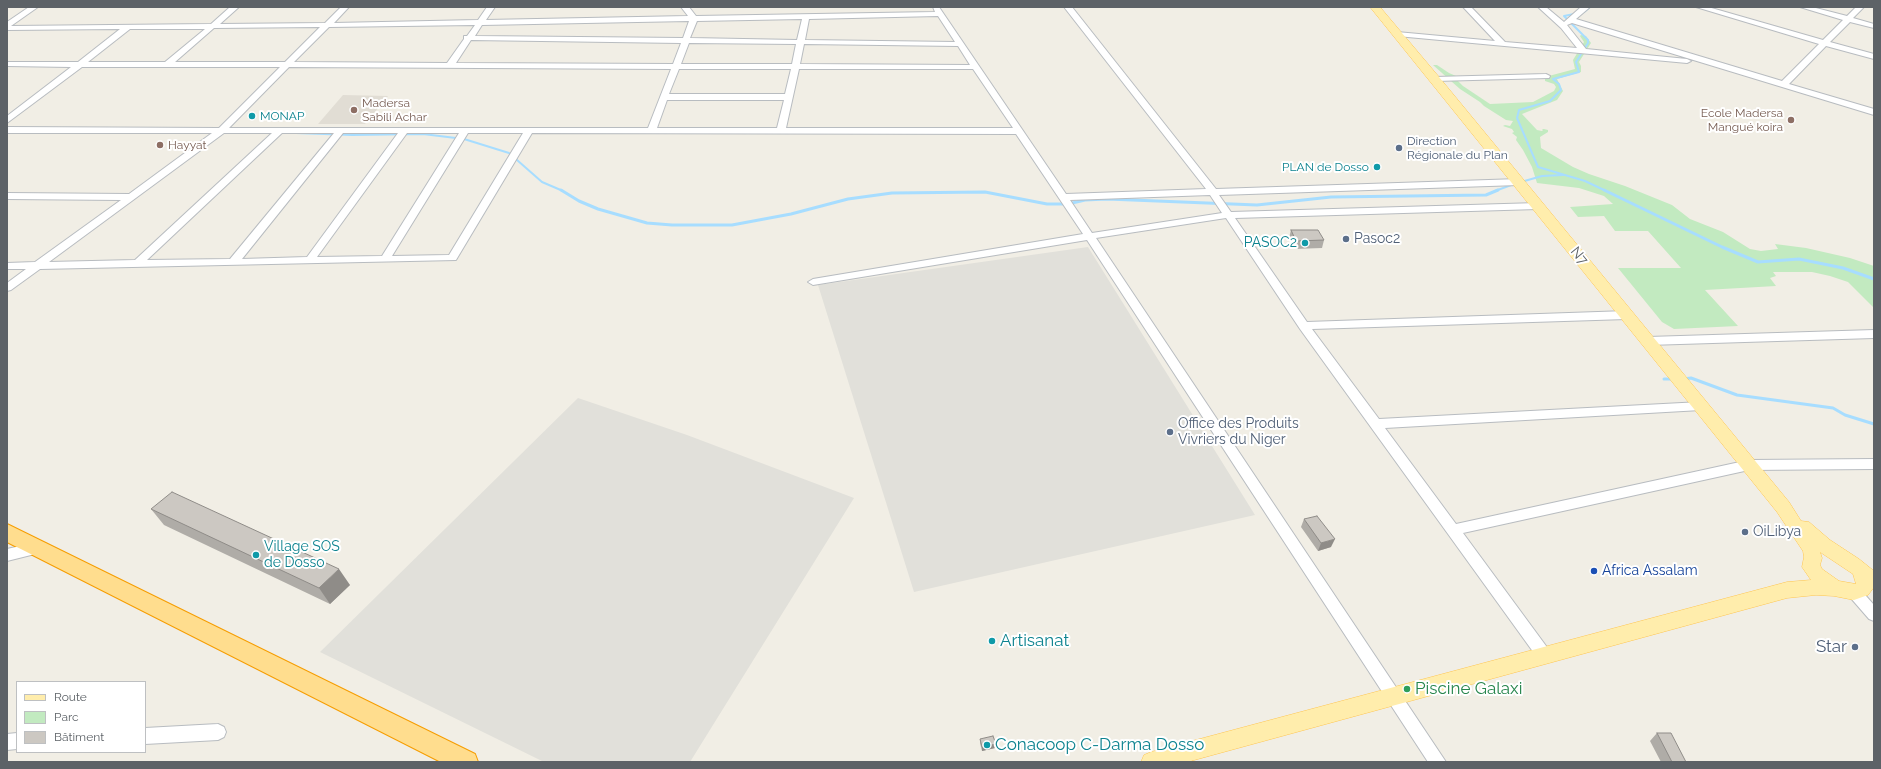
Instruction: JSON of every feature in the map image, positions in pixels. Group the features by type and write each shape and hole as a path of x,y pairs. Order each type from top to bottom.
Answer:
{"highway":[{"path":"7,532 466,762"}],"main road":[{"name":"N7","path":"1375,7 1519,182 1782,507"},
{"path":"1782,507 1813,536 1842,558 1865,586"},
{"path":"1782,507 1808,544 1816,574 1834,588"},
{"path":"1787,590 1806,577 1812,562 1822,554 1842,558"},
{"path":"1151,762 1787,590 1816,587 1834,588 1865,586"}],"street":[{"path":"7,26 34,7"},
{"path":"168,64 235,7"},
{"path":"7,288 222,130 345,7"},
{"path":"450,65 467,38 491,7"},
{"path":"685,7 694,18"},
{"path":"1068,7 1212,191 1304,326 1544,655"},
{"path":"1467,7 1503,44"},
{"path":"1542,7 1564,26 1583,51"},
{"path":"1564,26 1586,7"},
{"path":"1700,7 1874,57"},
{"path":"1804,7 1874,26"},
{"path":"1783,84 1860,7"},
{"path":"7,26 128,27 327,25 806,17 938,11 1090,236 1438,762"},
{"path":"781,131 806,17"},
{"path":"651,131 694,18"},
{"path":"1571,20 1874,112"},
{"path":"7,120 79,63 128,27"},
{"path":"1397,34 1712,63"},
{"path":"467,38 961,44"},
{"path":"7,64 79,63 976,67"},
{"path":"1435,79 1546,76"},
{"path":"665,97 788,97"},
{"path":"7,130 1020,131"},
{"path":"138,263 279,131"},
{"path":"234,261 340,131"},
{"path":"310,260 404,131"},
{"path":"386,259 465,131"},
{"path":"7,266 452,258 529,131"},
{"path":"1063,197 1519,182"},
{"path":"7,196 131,197"},
{"path":"813,282 1090,236 1228,215 1538,206"},
{"path":"1304,326 1627,315"},
{"path":"1648,341 1874,334"},
{"path":"1376,424 1701,406"},
{"path":"1454,530 1749,465 1874,464"},
{"path":"7,555 38,548"},
{"path":"1865,586 1874,615"},
{"path":"146,736 218,732"}],"shaded area":[{"name":"Madersa Sabili Achar","path":"343,95 388,96 365,124 318,124"},
{"path":"1088,247 1255,515 914,592 818,285"},
{"path":"578,398 687,435 854,498 690,762 544,762 320,652"}],"green space":[{"path":"1580,36 1586,36 1591,43 1579,62 1581,72 1557,79 1563,91 1557,100 1522,114 1537,130 1548,130 1548,132 1540,137 1541,148 1573,167 1589,174 1625,186 1672,205 1690,219 1723,232 1750,249 1761,251 1778,249 1775,244 1806,248 1850,258 1874,266 1874,308 1848,282 1812,272 1773,272 1776,276 1770,278 1776,286 1705,290 1738,326 1674,329 1662,322 1618,268 1681,268 1648,231 1615,231 1604,216 1578,217 1570,207 1613,204 1604,196 1579,188 1537,183 1532,167 1516,140 1517,137 1512,133 1514,132 1512,129 1503,126 1510,126 1513,121 1506,120 1484,106 1460,89 1433,65 1437,65 1456,76 1459,79 1458,81 1463,86 1490,104 1533,102 1554,91 1556,87 1554,84 1545,81 1545,77 1575,69 1573,60 1584,42"}],"building":[{"path":"1291,230 1318,230 1324,240 1296,241"},
{"path":"172,492 339,569 319,588 151,509"},
{"path":"1317,516 1335,539 1321,543 1304,519"},
{"path":"1657,733 1671,733 1686,762 1672,762"},
{"path":"993,736 996,744 982,747 980,739"}],"waterway":[{"path":"1590,7 1584,12 1564,16 1588,40 1588,43 1576,62 1579,72 1553,79 1559,84 1561,90 1550,101 1519,110 1517,118 1538,167 1585,181 1606,191"},
{"path":"296,133 352,135 423,134 464,139 509,153 542,182 562,190"},
{"path":"1521,182 1542,176 1563,175"},
{"path":"1495,191 1514,184"},
{"path":"562,190 579,201 598,209 647,223 672,225 732,225 791,214 848,199 892,193 985,192 1047,204 1068,204 1085,200 1107,199 1257,205 1331,197 1486,195 1498,190"},
{"path":"1604,190 1722,247 1758,262 1799,259 1843,268 1874,279"},
{"path":"1683,379 1691,378 1737,395 1833,408 1845,415 1874,424"},
{"path":"1664,379 1674,379"}],"place":[{"name":"Madersa Sabili Achar","path":"354,110"},
{"name":"MONAP","path":"252,116"},
{"name":"Ecole Madersa Mangué koira","path":"1791,120"},
{"name":"Hayyat","path":"160,145"},
{"name":"Direction Régionale du Plan","path":"1399,148"},
{"name":"PLAN de Dosso","path":"1377,167"},
{"name":"Pasoc2","path":"1346,239"},
{"name":"PASOC2","path":"1305,243"},
{"name":"Office des Produits Vivriers du Niger","path":"1170,432"},
{"name":"OiLibya","path":"1745,532"},
{"name":"Village SOS de Dosso","path":"256,555"},
{"name":"Africa Assalam","path":"1594,571"},
{"name":"Artisanat","path":"992,641"},
{"name":"Star","path":"1855,647"},
{"name":"Piscine Galaxi","path":"1407,689"},
{"name":"Conacoop C-Darma Dosso","path":"987,745"}]}
